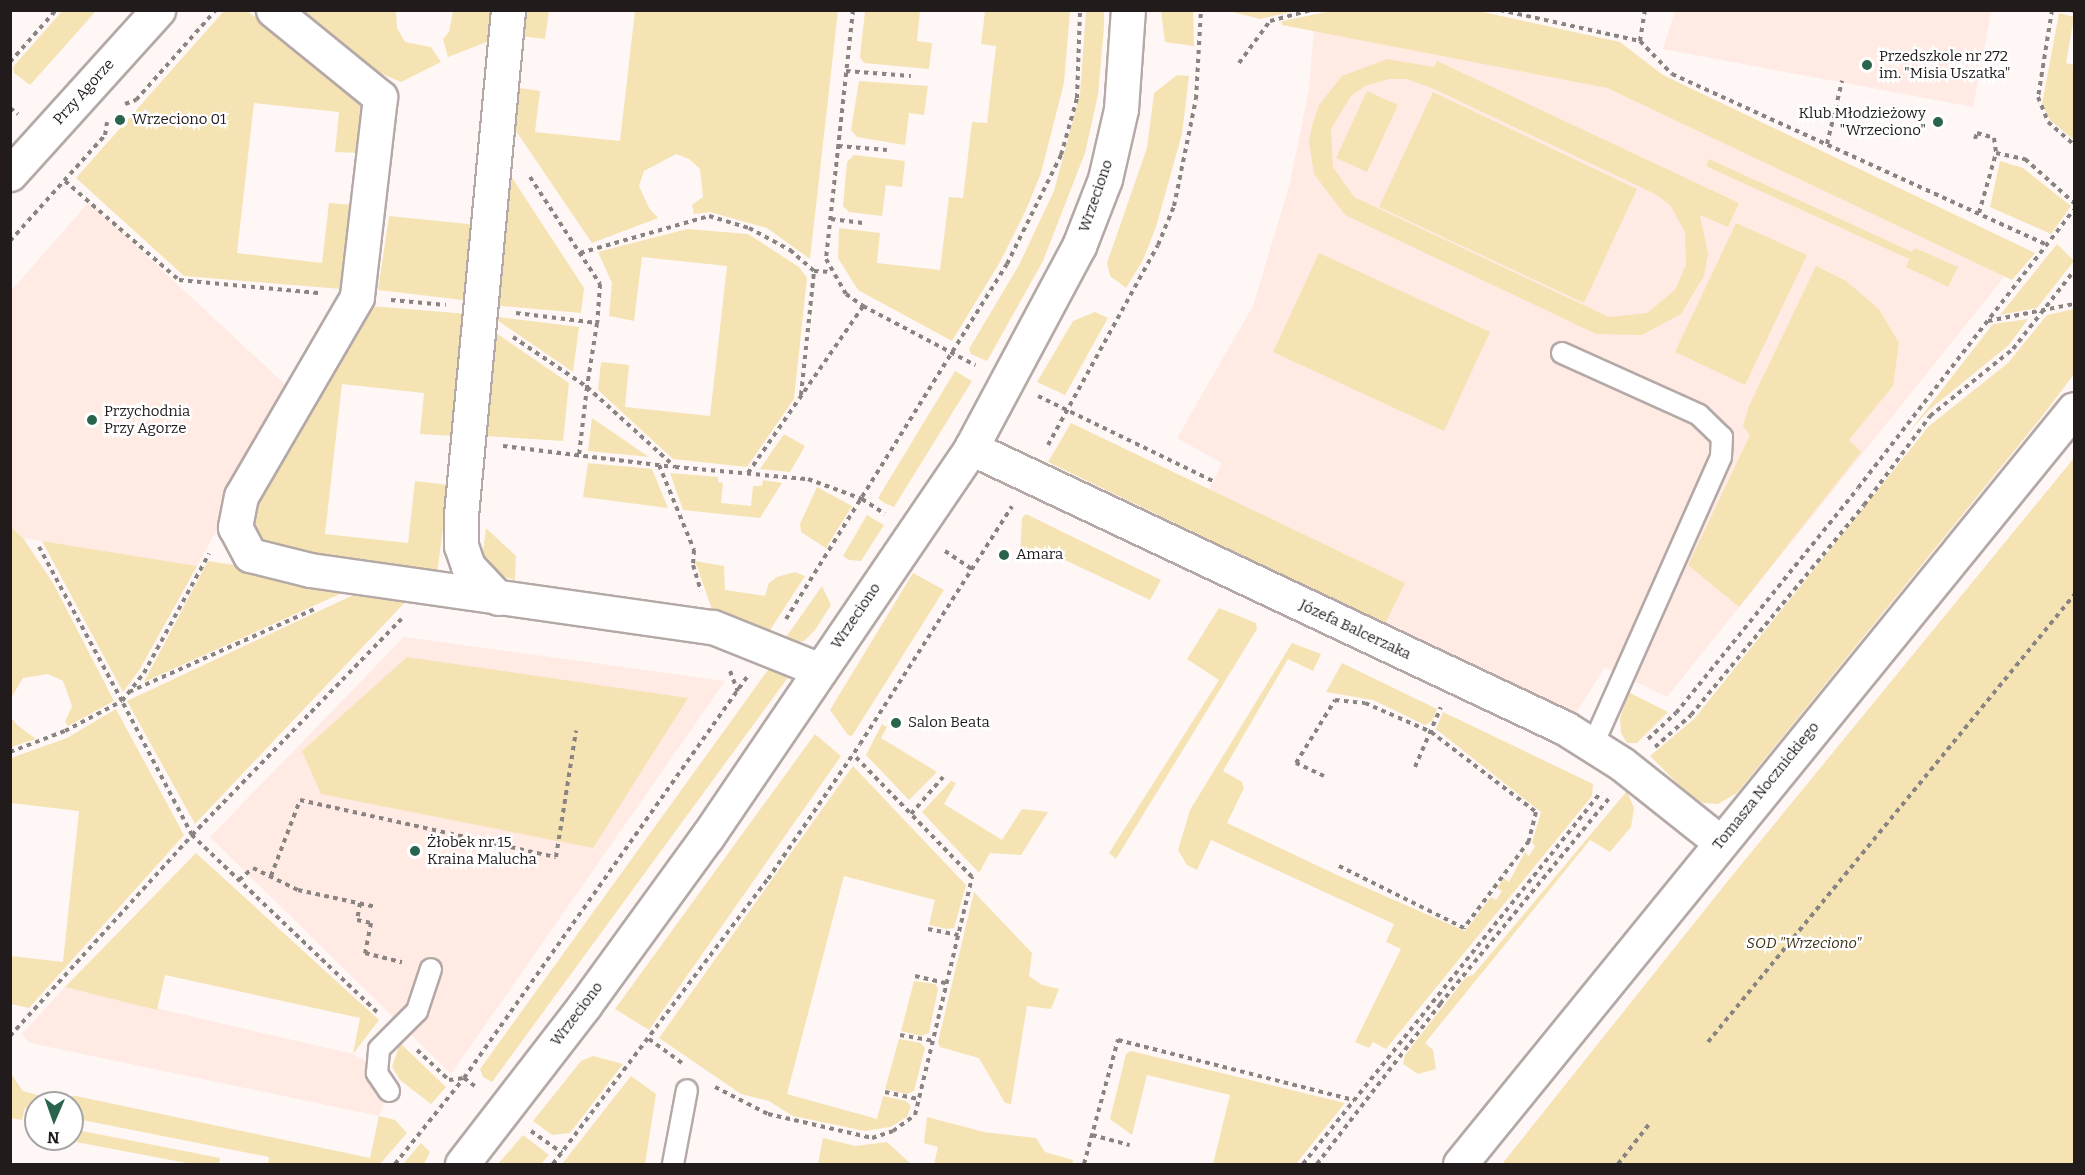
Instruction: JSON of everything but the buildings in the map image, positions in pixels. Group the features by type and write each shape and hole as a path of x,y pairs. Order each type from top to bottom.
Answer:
{"street":[{"name":"Przy Agorze","path":"10,174 158,10"},
{"path":"273,10 380,97 357,297 241,496 235,527 250,555 267,561 498,598 713,627 820,670"},
{"path":"498,598 468,566 461,546 468,442 508,10"},
{"name":"Wrzeciono","path":"462,1164 505,1111 707,837 971,448 1078,246 1105,179 1121,109 1128,10"},
{"name":"Tomasza Nocznickiego","path":"1460,1164 2074,409"},
{"name":"Józefa Balcerzaka","path":"971,448 1565,728 1627,768 1720,842"}],"lane":[{"path":"1562,353 1699,415 1722,437 1721,457 1593,745"},
{"path":"389,1091 377,1073 379,1048 395,1029 417,1011 431,969"},
{"path":"673,1164 687,1090"}],"path":[{"path":"10,62 56,10"},
{"path":"120,109 127,101 136,100 216,10"},
{"path":"853,10 826,259 846,294 863,306 952,353 1213,481"},
{"path":"395,1164 464,1078 738,692 1007,264 1061,155 1077,98 1080,10"},
{"path":"553,1164 768,879 853,754 1031,476 1158,245 1174,206 1196,99 1201,10"},
{"path":"1239,63 1270,21 1311,10"},
{"path":"1500,10 1640,41 1672,74 2047,245"},
{"path":"1640,41 1645,10"},
{"path":"2052,10 2038,98 2048,122 2074,145"},
{"path":"846,71 911,76"},
{"path":"1827,144 1842,81"},
{"path":"10,241 105,135 106,124 113,117"},
{"path":"1975,139 1977,134 1994,138 1996,153 1979,213"},
{"path":"838,146 887,150"},
{"path":"1996,153 2025,159 2074,203"},
{"path":"529,176 600,284 597,323"},
{"path":"1303,1164 1627,768 1676,713 2074,210"},
{"path":"580,253 709,216 749,228 790,250 814,271 832,272"},
{"path":"831,219 863,223"},
{"path":"801,396 814,271"},
{"path":"1317,1164 1627,768 1691,715 1864,505 1930,416 2013,349 2074,271"},
{"path":"1988,321 2074,304"},
{"path":"747,474 863,306"},
{"path":"480,314 587,387 579,455"},
{"path":"468,442 675,467"},
{"path":"659,465 694,550 693,564 713,627 738,692"},
{"path":"10,752 65,731 122,701 160,644 208,555 240,540"},
{"path":"39,547 192,835 449,1080 464,1078 562,1153"},
{"path":"10,1036 192,835 432,587"},
{"path":"1707,1042 2074,595"},
{"path":"128,692 325,604"},
{"path":"1324,776 1296,763 1335,700 1365,703 1431,732 1536,812 1529,841 1464,928 1339,866"},
{"path":"1415,767 1443,703"},
{"path":"271,876 300,800 556,857 576,731"},
{"path":"707,1082 768,1114 872,1138 893,1131 915,1115 972,877 853,754"},
{"path":"911,814 944,777"},
{"path":"239,880 253,868 303,891 376,907"},
{"path":"360,903 357,920 371,923 365,953 431,969"},
{"path":"928,929 958,935"},
{"path":"915,976 947,984"},
{"path":"900,1035 933,1041"},
{"path":"649,1039 687,1067"},
{"path":"1084,1164 1118,1040 1354,1100"},
{"path":"885,1092 919,1099"},
{"path":"1618,1164 1650,1123"},
{"path":"1092,1135 1130,1145"}],"shaded area":[{"name":"Przedszkole nr 272 im. \"Misia Uszatka\"","path":"1675,11 1991,11 1973,107 1663,49"},
{"path":"1314,30 1607,88 2005,276 1667,697 1605,667 1576,713 1190,530 1222,463 1177,438 1253,306 1290,183 1309,89"},
{"path":"89,202 292,391 197,566 23,538 11,527 11,291"},
{"name":"Żłobek nr 15 Kraina Malucha","path":"404,637 725,681 451,1074 210,837"},
{"path":"65,987 353,1054 394,1076 379,1116 30,1043 22,1034"}],"green space":[{"path":"1474,10 1620,42 1663,75 2035,253 2012,280 1607,88 1282,25 1282,21 1332,11"},
{"path":"62,11 96,11 30,85 14,73 13,67"},
{"path":"224,11 247,11 328,72 361,105 366,116 360,153 335,152 339,112 254,103 237,253 322,263 329,203 355,205 347,284 341,289 184,276 76,178"},
{"path":"285,11 396,11 397,28 405,42 431,47 441,62 401,82 351,61"},
{"path":"453,11 495,11 492,40 448,57 443,39 449,32"},
{"path":"522,11 549,11 545,39 520,36"},
{"path":"635,11 838,11 810,259 767,228 710,212 694,214 692,205 703,197 700,169 689,159 676,154 644,171 639,186 649,208 658,218 592,243 514,128 513,87 540,91 535,132 620,141"},
{"path":"865,11 920,11 917,41 932,43 929,69 864,63 860,57"},
{"path":"985,11 1070,11 1064,83 1041,173 1026,210 1000,262 952,341 858,290 838,258 839,228 880,233 877,263 940,270 949,197 963,198 972,122 987,123 996,46 981,44"},
{"path":"1086,11 1104,11 1104,27 1098,95 1085,153 1043,261 987,361 971,354 969,349 1019,265 1054,191 1080,94"},
{"path":"1161,11 1193,11 1194,46 1165,42"},
{"path":"1229,11 1296,11 1260,19"},
{"path":"2059,13 2074,17 2066,63 2074,65 2074,140 2050,120 2042,104"},
{"path":"1387,59 1434,67 1437,61 1739,203 1728,227 1700,215 1708,254 1704,276 1681,314 1642,335 1596,334 1345,215 1314,174 1309,142 1319,105 1342,76","holes":["1389,79 1407,79 1434,89 1655,194 1670,205 1685,232 1686,265 1675,290 1647,313 1609,317 1354,197 1333,167 1331,129 1351,96 1365,86"]},
{"path":"1177,75 1189,76 1182,134 1156,227 1143,260 1126,288 1110,276 1107,263 1147,148 1154,93"},
{"path":"859,81 928,86 924,115 909,113 905,145 857,137 851,130"},
{"path":"1367,91 1398,105 1367,172 1336,158"},
{"path":"1433,92 1637,189 1584,303 1379,207"},
{"path":"854,155 905,161 902,187 886,185 882,216 849,212 843,206 847,162"},
{"path":"1709,159 1912,252 1915,248 1958,267 1948,287 1906,267 1909,259 1706,166"},
{"path":"2000,161 2023,168 2071,206 2051,234 1990,207"},
{"path":"507,170 584,288 581,313 491,305"},
{"path":"389,216 478,225 471,301 378,290"},
{"path":"1736,223 1807,255 1745,385 1675,352"},
{"path":"687,229 748,234 799,267 807,278 794,399 747,467 673,459 598,390 601,362 629,365 625,407 710,416 727,266 642,257 634,321 609,316 612,283 598,252"},
{"path":"2057,244 2074,261 2037,308 2000,315"},
{"path":"1319,253 1490,332 1444,431 1273,352"},
{"path":"1816,266 1846,281 1879,309 1899,343 1893,386 1849,440 1861,452 1739,607 1688,565 1750,435 1743,426 1749,406"},
{"path":"370,306 468,314 455,436 420,434 424,393 342,384 325,534 408,543 415,481 449,485 437,574 278,552 264,545 253,531 247,508 339,338 369,316"},
{"path":"2074,309 2074,374 2044,414 1737,793 1718,804 1703,803 1688,794 1650,756 1694,719 1929,426 2008,363 2047,315"},
{"path":"1095,312 1108,318 1065,395 1037,382 1073,321"},
{"path":"491,316 579,327 573,372"},
{"path":"2028,319 2009,345 1929,410 1909,432 1993,324"},
{"path":"496,333 569,383 563,441 486,436"},
{"path":"955,371 972,381 894,507 884,503 878,498"},
{"path":"592,418 649,457 588,451"},
{"path":"1071,423 1405,583 1385,624 1048,462"},
{"path":"784,434 805,446 790,472 760,469"},
{"name":"SOD \"Wrzeciono\"","path":"2074,458 2074,1164 1502,1164 1731,877"},
{"path":"588,463 652,469 668,508 583,497"},
{"path":"670,473 718,477 718,482 723,483 721,503 751,506 753,486 762,486 763,480 782,483 760,518 683,510"},
{"path":"817,487 852,506 826,548 801,532 800,524"},
{"path":"1026,514 1161,580 1150,600 1035,546 1029,558 1020,554 1022,518"},
{"path":"867,515 884,525 861,561 849,560 843,556"},
{"path":"11,527 23,538 53,583 114,701 68,726 65,722 72,706 63,681 48,674 23,678 11,698"},
{"path":"486,528 516,556 515,580 491,573 482,558"},
{"path":"42,541 197,566 140,669 123,692"},
{"path":"208,561 360,585 144,682"},
{"path":"695,561 724,566 725,590 765,596 769,583 777,577 795,572 805,576 765,638 717,624"},
{"path":"913,573 944,590 852,736 848,735 830,710"},
{"path":"822,586 831,605 815,630 804,641 782,643"},
{"path":"364,590 410,597 195,824 127,701"},
{"path":"1219,608 1256,623 1257,629 1116,859 1109,853 1219,680 1187,659"},
{"path":"1292,643 1321,654 1313,671 1288,659 1223,771 1242,782 1244,788 1227,823 1337,875 1465,931 1491,897 1496,900 1502,891 1497,888 1504,878 1509,882 1525,852 1529,856 1535,846 1532,843 1541,812 1436,729 1443,712 1593,784 1592,796 1386,1049 1373,1042 1369,1048 1355,1042 1401,949 1386,942 1394,924 1211,840 1197,870 1187,865 1178,850 1190,810"},
{"path":"407,657 688,698 593,848 321,794 302,751"},
{"path":"773,663 789,676 492,1082 483,1077 480,1069"},
{"path":"1342,663 1437,709 1432,721 1425,725 1373,700 1326,692"},
{"path":"1628,692 1668,712 1637,743 1627,743 1621,733 1620,719"},
{"path":"116,709 184,835 29,1008 11,1004 11,956 63,962 79,811 11,803 11,758 67,738"},
{"path":"10,716 17,725 36,739 11,747"},
{"path":"882,724 887,727 881,738 937,772 909,800 866,755"},
{"path":"815,734 841,756 649,1030 615,1009"},
{"path":"853,766 966,885 954,928 947,929 929,925 935,900 844,876 787,1094 877,1119 883,1096 906,1101 911,1106 907,1117 890,1127 865,1131 793,1116 769,1101 741,1094 659,1038"},
{"path":"951,781 956,783 944,804 1002,840 1022,809 1048,812 1021,855 990,853 979,873 922,812"},
{"path":"1627,791 1634,808 1631,827 1610,852 1590,840 1425,1043 1433,1050 1436,1069 1418,1074 1403,1064 1405,1055 1466,977 1473,975"},
{"path":"196,853 379,1020 353,1054 360,1018 165,975 157,1010 65,987"},
{"path":"974,892 1032,953 1029,976 1042,985 1059,989 1051,1009 1027,1006 1011,1104 1005,1103 979,1058 940,1047 938,1042"},
{"path":"914,981 935,984 938,989 929,1033 921,1036 901,1031"},
{"path":"899,1039 921,1043 925,1048 914,1091 907,1094 885,1089"},
{"path":"400,1043 446,1087 431,1104 400,1080 392,1067"},
{"path":"1131,1051 1345,1103 1296,1164 1213,1164 1230,1095 1147,1075 1132,1135 1110,1119 1126,1054"},
{"path":"593,1056 623,1064 570,1133 552,1135 533,1121 581,1061"},
{"path":"11,1074 24,1091 24,1112 22,1120 11,1118"},
{"path":"631,1076 656,1094 645,1164 562,1164"},
{"path":"84,1098 370,1158 379,1116 395,1120 407,1133 380,1164 268,1164 269,1157 84,1120"},
{"path":"927,1117 984,1132 1036,1138 1045,1152 1073,1160 1072,1164 934,1164 938,1147 924,1143"},
{"path":"84,1131 220,1158 219,1164 192,1164 84,1144"},
{"path":"523,1135 549,1155 541,1164 498,1164"},
{"path":"823,1138 855,1146 887,1142 911,1164 818,1164"},
{"path":"421,1143 430,1152 424,1164 403,1164"}],"place":[{"name":"Przedszkole nr 272 im. \"Misia Uszatka\"","path":"1867,65"},
{"name":"Wrzeciono 01","path":"120,120"},
{"name":"Klub Młodzieżowy \"Wrzeciono\"","path":"1938,122"},
{"name":"Przychodnia Przy Agorze","path":"92,420"},
{"name":"Amara","path":"1004,555"},
{"name":"Salon Beata","path":"896,723"},
{"name":"Żłobek nr 15 Kraina Malucha","path":"415,851"}]}
